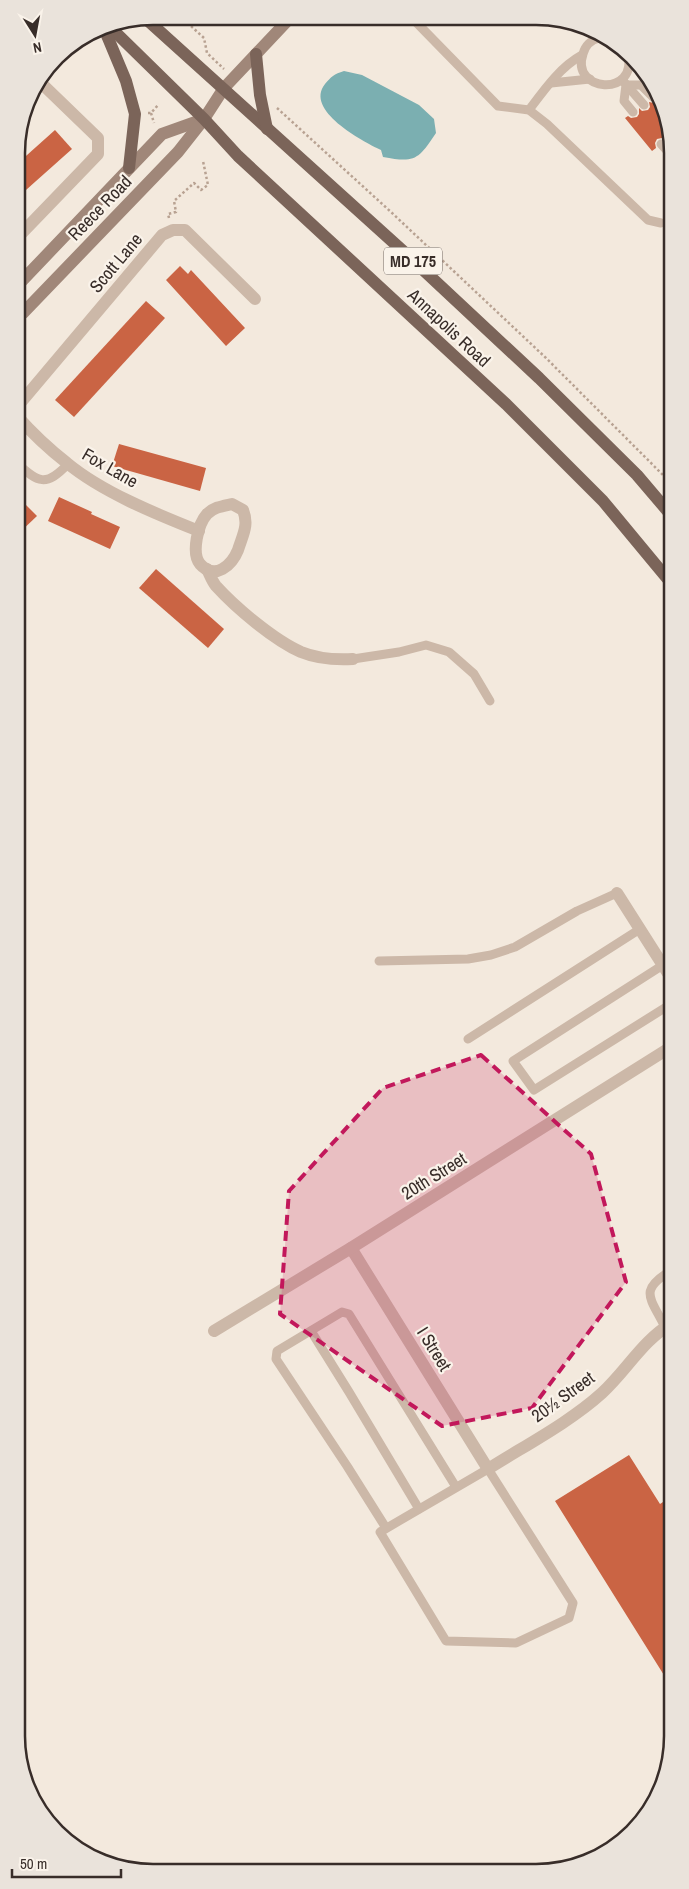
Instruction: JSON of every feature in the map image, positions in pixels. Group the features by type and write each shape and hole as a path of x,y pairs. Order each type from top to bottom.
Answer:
{"main road":[{"name":"Annapolis Road","path":"153,25 403,251 539,378 636,475 664,507"},
{"name":"Reece Road","path":"25,311 178,152 204,119 224,88 283,25"},
{"name":"Annapolis Road","path":"114,31 204,119 238,156 513,411 603,501 664,574"},
{"path":"106,34 126,81 135,114 129,168"},
{"path":"256,54 260,95 267,129"},
{"name":"Reece Road","path":"25,278 162,134 204,119"}],"street":[{"path":"25,230 98,154 98,138 44,86"},
{"path":"173,230 185,230 255,299"},
{"name":"Scott Lane","path":"25,397 162,235 173,230"},
{"name":"Fox Lane","path":"25,425 68,464 98,484 146,509 199,531"},
{"path":"207,569 218,570 228,566 235,557 247,519 243,510 232,504 219,506 207,515 195,544 196,555 200,563 207,569 214,584 267,631 287,645 315,656 334,660 354,659"},
{"path":"617,893 663,965"},
{"name":"20th Street","path":"214,1331 351,1248 664,1051"},
{"name":"I Street","path":"351,1248 488,1468"},
{"name":"20½ Street","path":"488,1468 580,1411 603,1392 640,1349 664,1328"}],"lane":[{"path":"419,25 498,106 529,110 547,124 648,220 661,223"},
{"path":"529,110 571,61 582,55 589,43 595,40"},
{"path":"582,55 583,70 590,79 601,85 624,82 641,85 650,94"},
{"path":"630,65 624,82 624,101 633,112"},
{"path":"551,83 590,79"},
{"path":"624,82 644,105"},
{"path":"25,470 38,480 48,480 53,478 68,464"},
{"path":"354,659 399,652 426,645 450,652 474,674 490,701"},
{"path":"379,962 468,959 491,956 515,947 577,911 617,893"},
{"path":"468,1039 640,930"},
{"path":"663,965 513,1062 534,1090 664,1008"},
{"path":"664,1275 656,1280 651,1287 650,1297 664,1319"},
{"path":"386,1528 276,1359 277,1351 342,1312 349,1314 456,1487"},
{"path":"311,1331 350,1392 419,1509"},
{"path":"488,1468 574,1603 569,1618 516,1643 446,1641 380,1532 488,1468"}],"path":[{"path":"189,25 205,40"},
{"path":"273,102 277,109 391,212 539,352 664,476"},
{"path":"144,113 151,112 158,104"},
{"path":"151,112 154,124"},
{"path":"173,230 168,214 176,212 174,200 194,183 201,190 208,185 203,161"}],"highlighted area":[{"path":"481,1055 591,1154 626,1282 532,1408 442,1426 280,1314 289,1191 383,1088"}],"water":[{"path":"344,71 362,75 419,105 434,119 436,133 420,154 402,160 383,157 381,150 349,132 328,114 322,104 321,94 329,79"}],"building":[{"path":"649,102 654,103 662,128 663,139 657,139 655,143 656,148 652,151 625,118 628,116 631,118 637,117 639,108 642,111 648,110 650,107"},
{"path":"55,130 72,149 25,191 25,157"},
{"path":"180,266 188,274 191,270 245,328 226,346 166,280"},
{"path":"146,301 165,318 74,417 55,400"},
{"path":"119,444 206,468 200,491 112,466"},
{"path":"59,497 120,527 110,549 48,521"},
{"path":"25,506 37,516 25,527"},
{"path":"156,569 224,629 208,648 139,588"},
{"path":"629,1455 660,1504 664,1501 664,1675 555,1501"}]}
